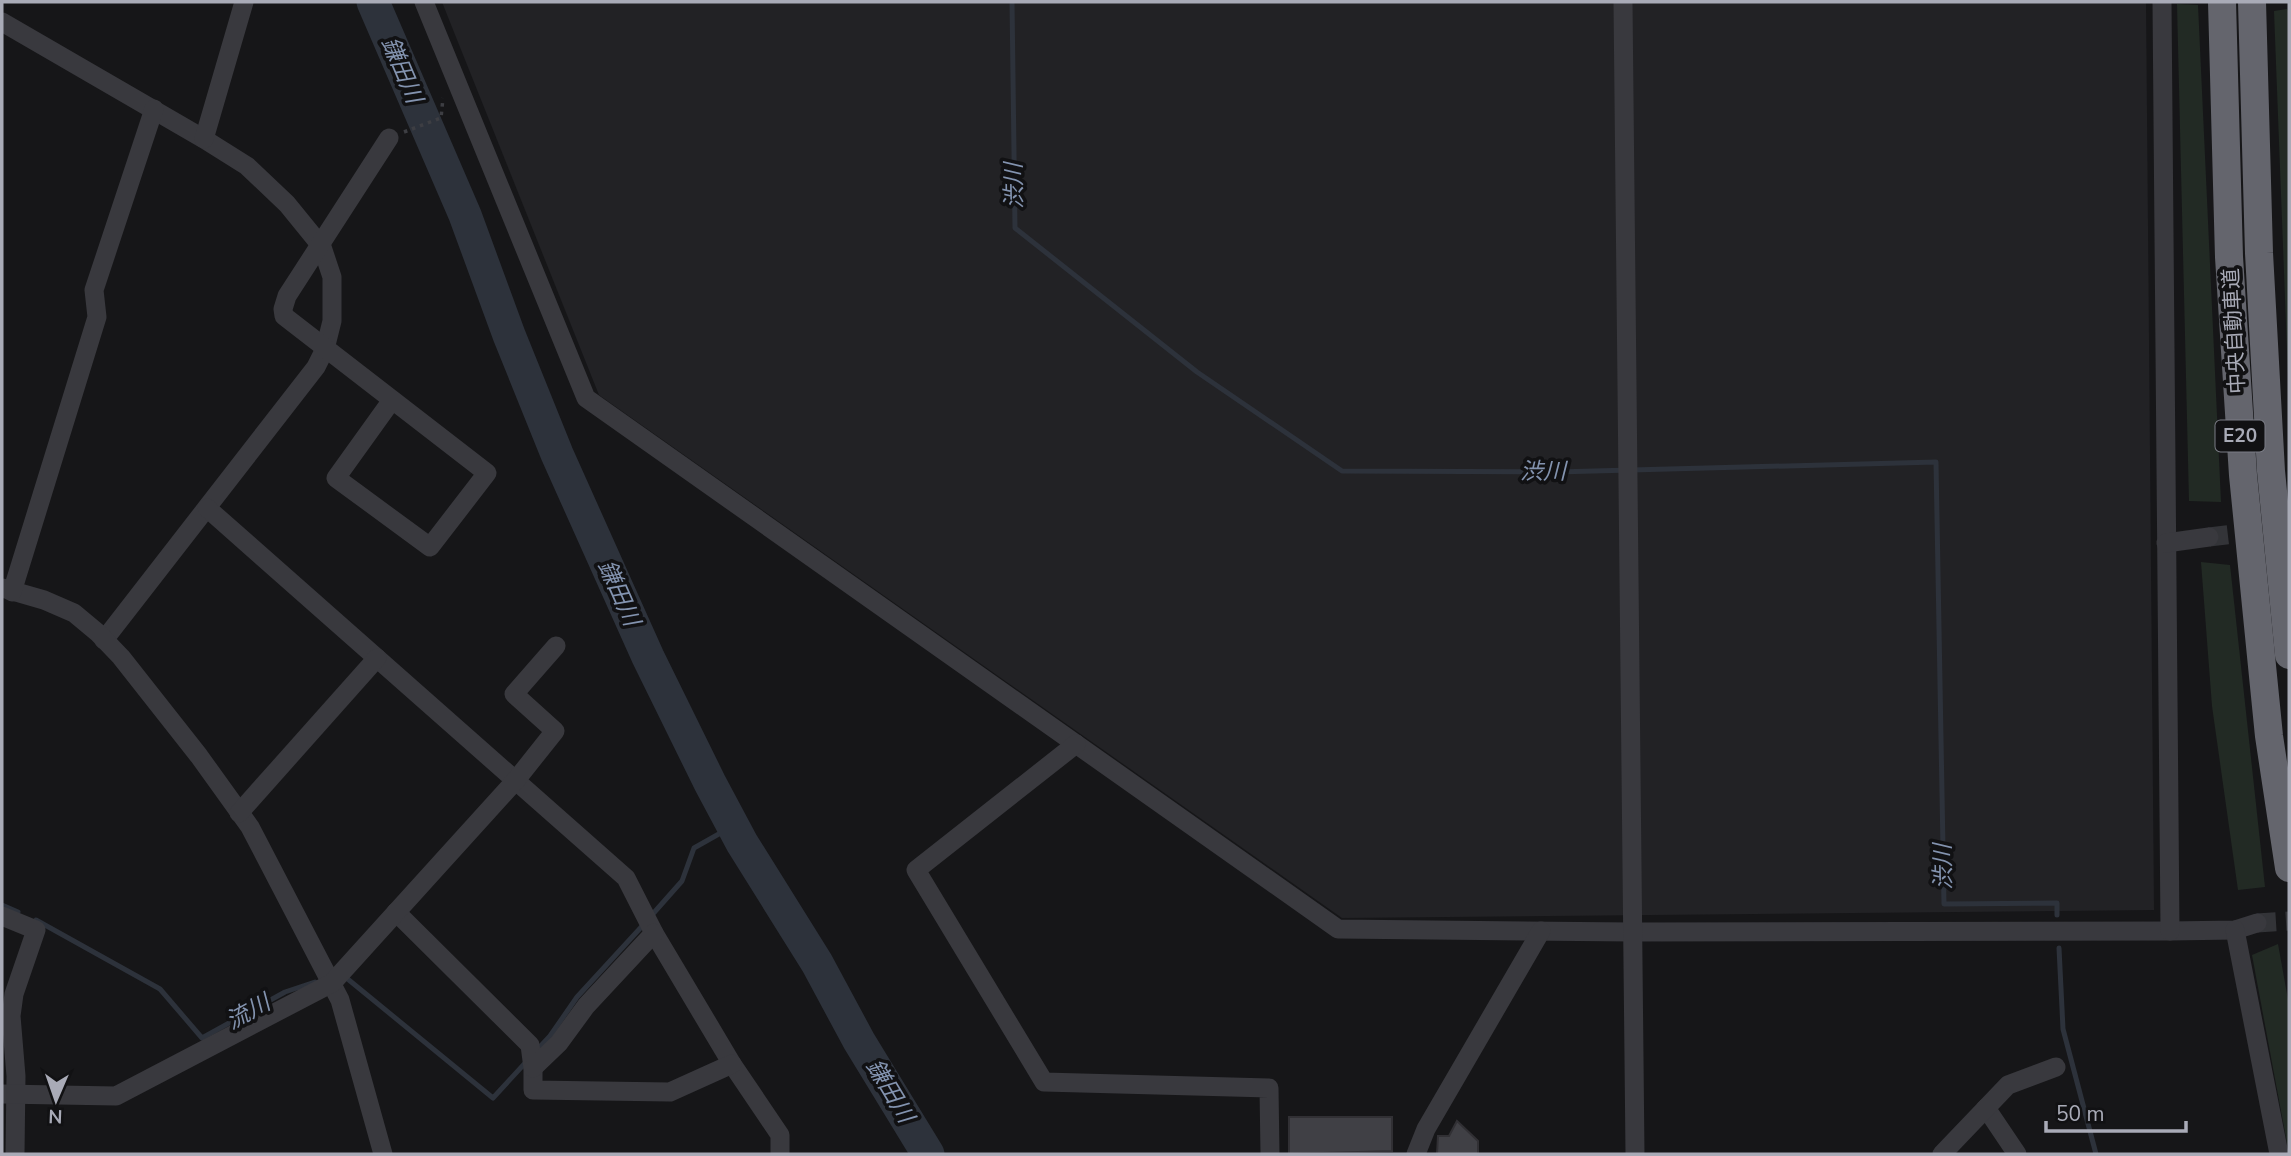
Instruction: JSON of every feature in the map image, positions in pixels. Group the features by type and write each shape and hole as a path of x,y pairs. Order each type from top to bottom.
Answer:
{"highway":[{"name":"中央自動車道","path":"2222,2 2229,257 2243,475 2269,736 2289,868"},
{"name":"中央自動車道","path":"2252,2 2259,266 2271,471 2289,655"}],"street":[{"path":"204,139 244,2"},
{"path":"424,2 586,398 1338,929 2170,932 2235,930 2257,923"},
{"path":"1623,2 1635,1154"},
{"path":"2162,2 2170,932"},
{"path":"2,22 247,166 286,204 319,244 332,277 332,321 325,349 316,367 104,640"},
{"path":"154,109 94,290 97,317 7,590 44,600 74,613 104,640 121,657 190,745 250,827 340,1000 383,1154"},
{"path":"389,138 319,244 287,296 283,309 284,316 486,473 430,547 336,478 392,400"},
{"path":"206,508 626,878 654,933 732,1063 780,1135 780,1154"},
{"path":"2166,543 2209,537"},
{"path":"9,1094 116,1096 332,983 516,780 555,731 514,694 556,646"},
{"path":"239,813 377,658"},
{"path":"1076,744 916,870 1044,1082 1269,1088 1270,1154"},
{"path":"396,912 530,1045 533,1090 670,1092 732,1063"},
{"path":"2,916 36,930 14,994 11,1016 16,1076 9,1094 15,1154"},
{"path":"2235,930 2279,1154"},
{"path":"1416,1154 1426,1129 1541,931"},
{"path":"533,1068 559,1043 586,1006 654,933"},
{"path":"1942,1154 2008,1085 2056,1067"},
{"path":"1986,1108 2017,1154"}],"path":[{"path":"389,138 441,118"}],"shaded area":[{"path":"442,2 2146,2 2154,910 1342,918 599,395"},
{"path":"2177,4 2198,5 2221,502 2189,501"},
{"path":"2287,9 2289,12 2289,403 2274,11"},
{"path":"2201,562 2230,565 2265,887 2238,890 2212,706"},
{"path":"2278,944 2289,1005 2289,1154 2252,955"}],"building":[{"path":"1289,1117 1392,1117 1392,1151 1289,1154"},
{"path":"1457,1121 1478,1141 1478,1154 1437,1154 1438,1136 1449,1136"}],"waterway":[{"name":"鎌田川","path":"373,2 465,215 557,454 648,657 742,843 817,963 859,1041 928,1154"},
{"name":"渋川","path":"1012,2 1015,228 1197,372 1342,471 1557,472 1936,462 1944,904 2057,903 2057,915"},
{"path":"651,916 682,881 694,848 733,826"},
{"name":"流川","path":"2,905 18,912"},
{"name":"流川","path":"36,920 160,989 202,1038 285,992 315,982"},
{"path":"536,1051 577,997 645,923"},
{"path":"2059,948 2063,1029 2096,1154"},
{"name":"流川","path":"344,976 493,1098 527,1061"}],"tunnel":[{"path":"2209,537 2260,531"},
{"path":"2257,923 2289,921"}]}
